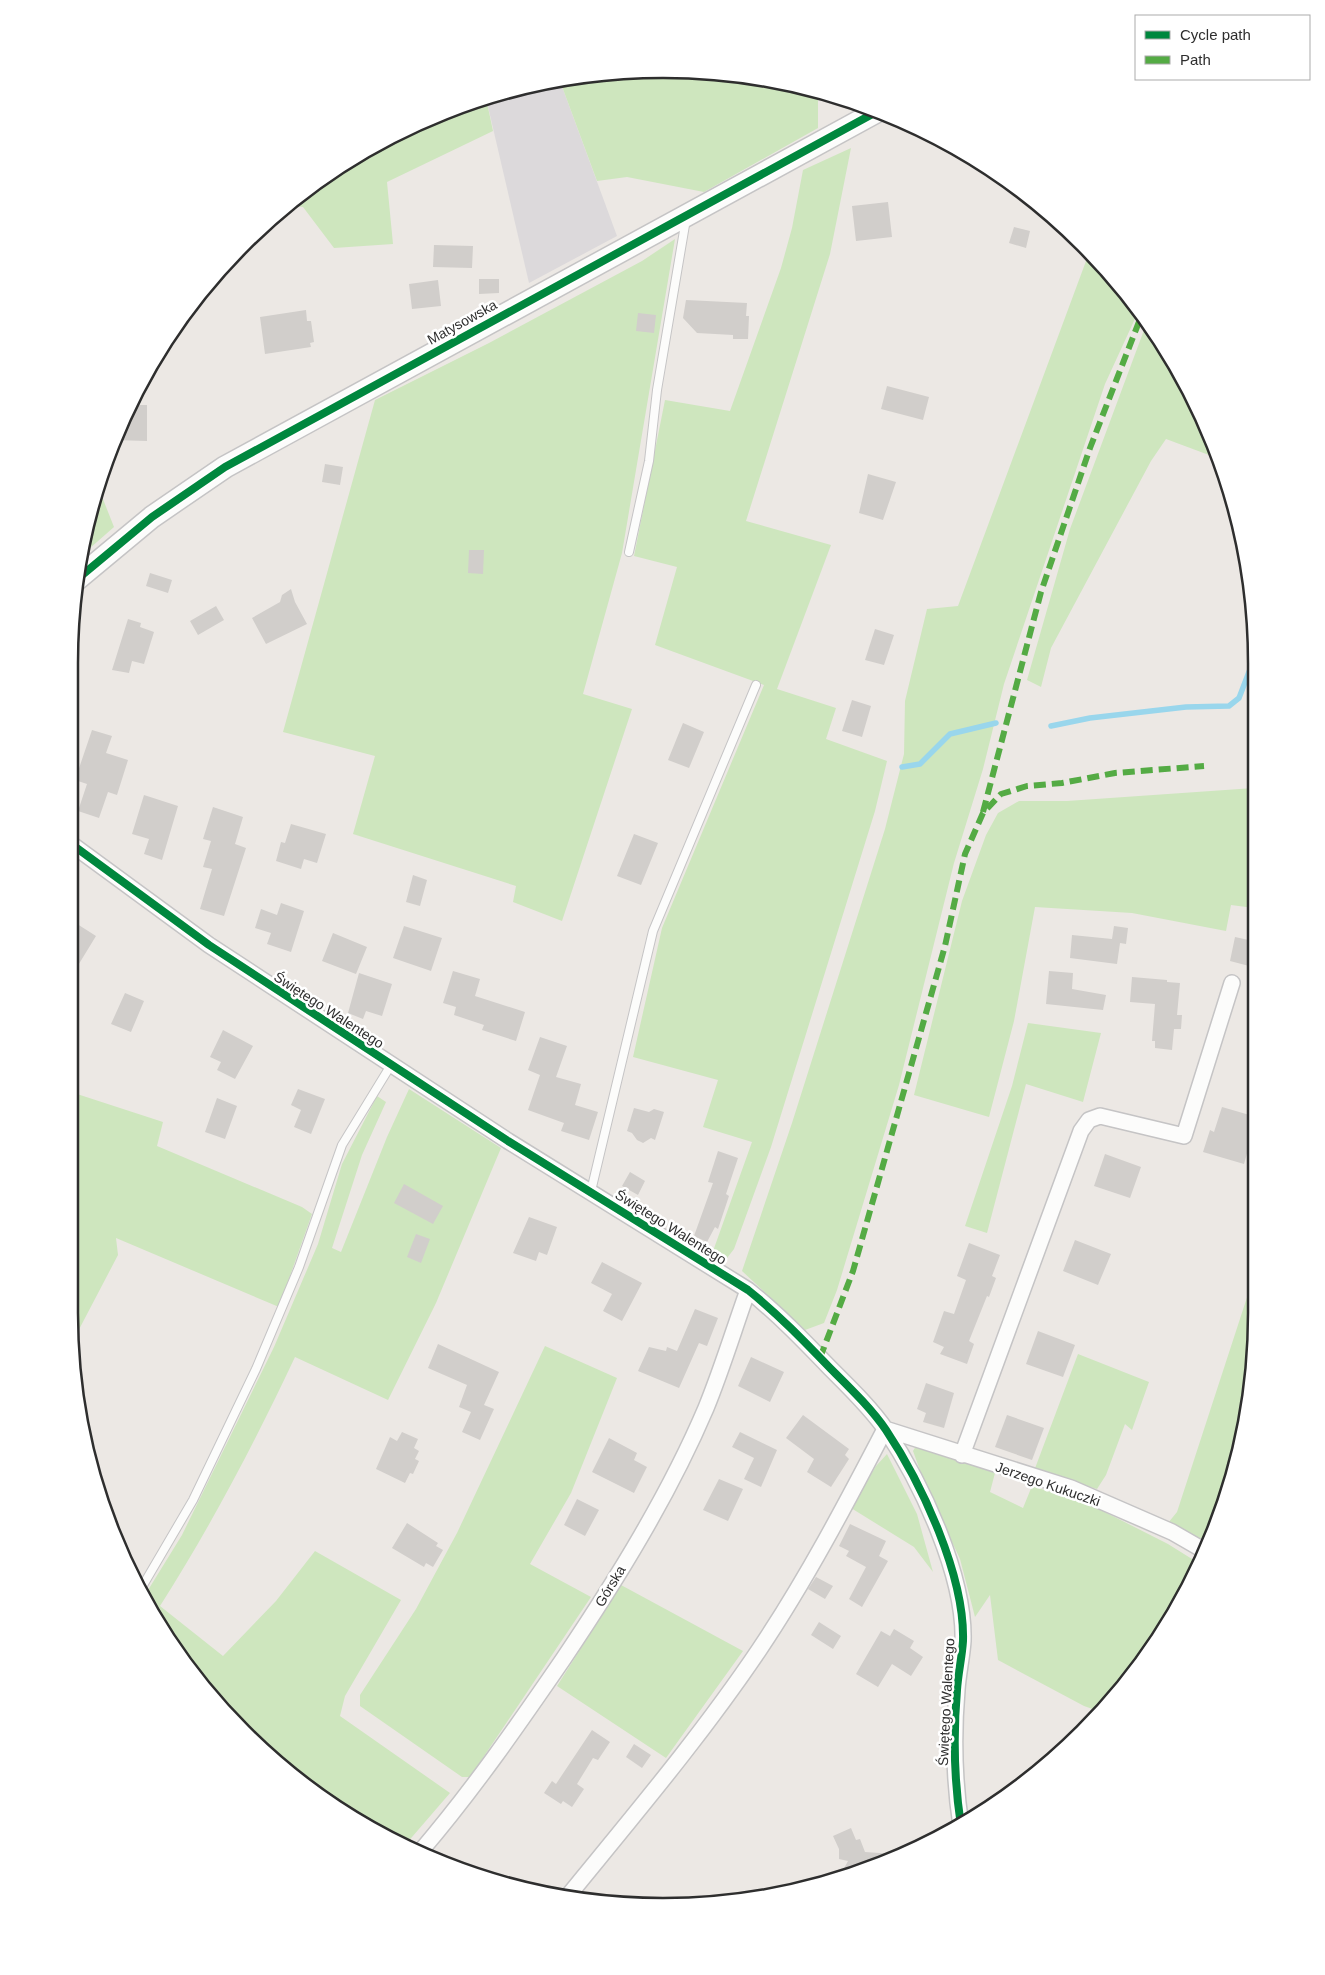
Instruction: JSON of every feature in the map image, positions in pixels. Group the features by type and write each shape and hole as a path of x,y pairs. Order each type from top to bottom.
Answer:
{"street":[{"name":"Matysowska","path":"85,573 152,517 225,467 869,116"},
{"name":"Świętego Walentego","path":"78,849 209,946 391,1065 748,1290 776,1312 847,1386 885,1429 911,1474 942,1540 957,1588 963,1640 953,1745 955,1787 960,1816"},
{"path":"962,1455 1081,1131 1089,1120 1100,1116 1184,1136 1232,983"},
{"name":"Górska","path":"425,1846 502,1750 603,1599 667,1488 706,1408 748,1290"},
{"path":"573,1890 682,1755 760,1649 830,1535 885,1429"},
{"name":"Jerzego Kukuczki","path":"885,1429 962,1455 1072,1488 1172,1532 1198,1547"}],"lane":[{"path":"630,552 649,461 657,390 686,234 686,215"},
{"path":"591,1191 653,931 756,685"},
{"path":"144,1583 193,1500 256,1369 302,1259 342,1145 391,1065"}],"shaded area":[{"path":"562,87 617,236 529,283 488,105 511,97"}],"green space":[{"path":"624,79 701,79 777,89 818,98 818,128 704,192 627,177 597,181 562,87"},
{"path":"487,105 493,131 387,182 393,244 334,248 303,207 296,206 337,176 370,156 439,122"},
{"path":"851,148 830,254 746,521 831,545 777,689 836,708 826,739 887,761 875,811 771,1147 734,1249 724,1262 712,1254 752,1142 703,1127 718,1080 633,1057 662,928 764,685 655,645 677,567 634,556 665,400 730,411 781,268 792,228 803,170"},
{"path":"675,239 622,553 583,694 632,709 562,921 513,902 516,886 353,834 375,756 283,732 375,400 489,343 642,261"},
{"path":"1086,260 1135,318 1105,384 1004,684 983,769 954,863 899,1085 837,1290 824,1323 805,1330 742,1271 792,1123 885,829 904,754 905,701 927,609 958,606"},
{"path":"1144,330 1169,370 1187,404 1209,455 1166,439 1151,461 1051,648 1041,687 1027,680 1070,529"},
{"path":"102,496 114,527 89,549"},
{"path":"1248,788 1248,907 1231,905 1226,931 1132,913 1035,907 1014,1021 989,1117 914,1095 962,901 986,835 998,813 1019,801 1067,801"},
{"path":"1028,1023 1101,1033 1083,1102 1026,1084 987,1233 965,1226 1012,1086"},
{"path":"409,1089 501,1148 436,1303 388,1400 295,1357 232,1483 160,1606 223,1656 276,1601 315,1551 401,1600 345,1696 340,1716 450,1793 410,1840 337,1799 306,1777 249,1726 198,1669 176,1638 148,1590 182,1535 274,1347 318,1244 342,1164 377,1096 386,1102 362,1155 332,1248 341,1252 387,1137"},
{"path":"78,1094 163,1122 157,1146 302,1207 312,1214 279,1307 116,1238 118,1255 78,1330"},
{"path":"1248,1294 1246,1351 1236,1427 1228,1464 1201,1540 1168,1523 1177,1512"},
{"path":"545,1346 617,1378 571,1493 530,1564 591,1597 470,1777 462,1777 360,1706 360,1695 416,1609 457,1533"},
{"path":"1078,1354 1149,1382 1132,1430 1125,1424 1106,1475 1097,1489 1034,1471"},
{"path":"916,1446 995,1473 990,1492 1023,1508 1032,1486 1089,1504 1168,1544 1192,1559 1169,1605 1149,1638 1127,1669 1092,1709 998,1660 990,1595 975,1617 960,1559 925,1484 913,1451"},
{"path":"887,1454 917,1514 933,1572 914,1547 851,1508 876,1466"},
{"path":"621,1585 743,1651 666,1758 557,1686"}],"building":[{"path":"888,202 892,237 856,241 852,206"},
{"path":"1014,227 1030,231 1026,248 1009,243"},
{"path":"434,245 473,246 472,268 433,267"},
{"path":"479,279 499,279 499,293 479,294"},
{"path":"438,280 441,306 412,309 409,284"},
{"path":"686,300 747,303 746,316 749,316 748,339 733,339 733,335 697,333 683,318"},
{"path":"306,310 307,321 311,321 314,342 310,343 311,347 265,354 260,317"},
{"path":"638,313 656,315 654,333 636,331"},
{"path":"887,386 929,397 923,420 881,409"},
{"path":"138,405 147,405 147,441 122,440"},
{"path":"325,464 343,467 340,485 322,482"},
{"path":"868,474 896,482 883,520 859,513"},
{"path":"469,550 484,550 483,574 468,573"},
{"path":"150,573 172,580 168,593 146,586"},
{"path":"291,589 295,602 307,624 266,644 252,618 280,602 282,595"},
{"path":"216,606 224,620 198,635 190,621"},
{"path":"128,619 141,623 140,627 154,632 144,664 132,661 129,673 112,670"},
{"path":"875,629 894,635 884,665 865,660"},
{"path":"852,700 871,706 862,737 842,731"},
{"path":"683,723 704,732 689,768 668,760"},
{"path":"92,730 112,736 106,753 128,760 117,795 108,792 99,818 78,811 87,784 78,781 78,771"},
{"path":"144,795 178,806 162,860 144,854 149,839 132,834"},
{"path":"213,807 243,817 235,844 246,848 224,916 200,909 212,869 203,867 211,841 203,839"},
{"path":"291,824 326,834 317,863 304,859 301,869 276,861 281,842 285,843"},
{"path":"634,834 658,843 641,885 617,876"},
{"path":"413,875 427,880 420,906 406,902"},
{"path":"281,903 304,911 291,952 267,944 271,933 255,928 261,909 277,915"},
{"path":"78,925 96,936 78,965"},
{"path":"404,926 442,938 431,971 393,958"},
{"path":"1114,926 1128,928 1126,944 1120,943 1117,964 1070,958 1072,935 1112,939"},
{"path":"333,933 367,947 356,974 322,961"},
{"path":"1235,937 1248,940 1248,966 1230,961"},
{"path":"453,971 480,979 475,996 525,1012 516,1041 482,1030 484,1025 454,1015 456,1007 443,1003"},
{"path":"1049,971 1073,973 1072,989 1106,995 1103,1010 1046,1004"},
{"path":"359,973 392,984 382,1016 366,1011 363,1019 348,1013"},
{"path":"1132,977 1180,983 1177,1015 1182,1015 1181,1029 1174,1029 1172,1050 1155,1048 1155,1041 1152,1041 1155,1004 1130,1002"},
{"path":"125,993 144,1001 131,1032 111,1024"},
{"path":"223,1030 253,1046 235,1079 217,1070 221,1062 210,1057"},
{"path":"540,1037 567,1046 556,1077 581,1084 575,1105 598,1112 589,1140 561,1131 564,1123 528,1110 540,1075 528,1070"},
{"path":"298,1089 325,1099 311,1134 294,1127 301,1110 291,1105"},
{"path":"217,1098 237,1106 225,1139 205,1132"},
{"path":"1222,1107 1248,1115 1248,1150 1244,1164 1203,1152 1210,1130 1214,1132"},
{"path":"634,1108 649,1112 654,1109 664,1112 655,1140 651,1138 643,1143 627,1131"},
{"path":"718,1151 738,1158 726,1194 729,1196 718,1229 715,1227 707,1242 694,1236 713,1183 708,1182"},
{"path":"1105,1154 1141,1167 1130,1198 1094,1186"},
{"path":"630,1172 645,1181 638,1195 622,1186"},
{"path":"404,1184 443,1206 433,1224 394,1203"},
{"path":"529,1217 557,1227 547,1255 539,1252 536,1261 513,1253"},
{"path":"416,1234 430,1239 421,1263 407,1257"},
{"path":"1075,1240 1111,1254 1098,1285 1063,1271"},
{"path":"969,1243 1000,1255 992,1276 996,1278 969,1341 974,1344 967,1364 940,1354 944,1347 933,1342 944,1311 954,1314 966,1280 957,1276"},
{"path":"602,1262 642,1283 622,1321 603,1311 612,1294 591,1283"},
{"path":"695,1309 718,1318 707,1346 699,1343 679,1388 638,1371 649,1347 666,1351 667,1347 677,1351"},
{"path":"1038,1331 1075,1345 1063,1377 1026,1364"},
{"path":"438,1344 499,1372 484,1405 494,1409 480,1440 462,1432 471,1412 459,1407 467,1385 428,1368"},
{"path":"751,1357 784,1372 770,1402 738,1386"},
{"path":"926,1383 954,1393 944,1428 923,1422 926,1413 917,1409"},
{"path":"803,1415 849,1449 845,1455 849,1459 831,1487 807,1472 814,1459 786,1438"},
{"path":"1007,1415 1044,1428 1032,1460 995,1447"},
{"path":"402,1432 418,1439 414,1448 419,1451 415,1459 419,1461 413,1474 410,1473 405,1483 376,1469 390,1437 397,1441"},
{"path":"740,1432 777,1450 761,1487 744,1479 754,1458 732,1447"},
{"path":"609,1438 637,1453 634,1460 647,1467 634,1493 592,1472"},
{"path":"719,1479 743,1489 728,1521 703,1510"},
{"path":"577,1499 599,1510 585,1536 564,1525"},
{"path":"407,1523 438,1543 436,1546 443,1550 433,1567 426,1563 424,1567 392,1548"},
{"path":"850,1524 886,1541 879,1556 888,1561 862,1607 849,1599 866,1567 846,1556 849,1551 839,1546"},
{"path":"816,1577 833,1586 825,1599 808,1589"},
{"path":"819,1622 841,1636 833,1649 811,1635"},
{"path":"894,1629 914,1641 910,1648 923,1657 911,1676 892,1664 878,1687 856,1674 881,1631 890,1636"},
{"path":"592,1730 610,1742 598,1760 593,1758 577,1784 584,1789 572,1807 563,1801 561,1804 544,1793 552,1781 556,1784"},
{"path":"634,1744 651,1755 642,1768 626,1757"},
{"path":"851,1828 856,1840 860,1839 865,1852 885,1853 844,1868 848,1861 839,1859 839,1849 833,1836"}],"waterway":[{"path":"1051,726 1090,718 1186,707 1229,706 1239,698 1248,674"},
{"path":"902,767 920,764 950,734 996,723"}],"marked path":[{"path":"983,812 1041,592 1090,448 1139,322"},
{"path":"820,1358 853,1271 945,946 965,854 983,813 1001,794 1027,786 1062,783 1115,773 1204,766"}],"cycle path":[{"path":"85,573 152,517 225,467 869,116"},
{"path":"78,849 209,945 508,1141 748,1290 790,1328 867,1406 900,1452 927,1503 939,1531 957,1588 962,1615 963,1641 955,1724 956,1775 960,1816"}]}
